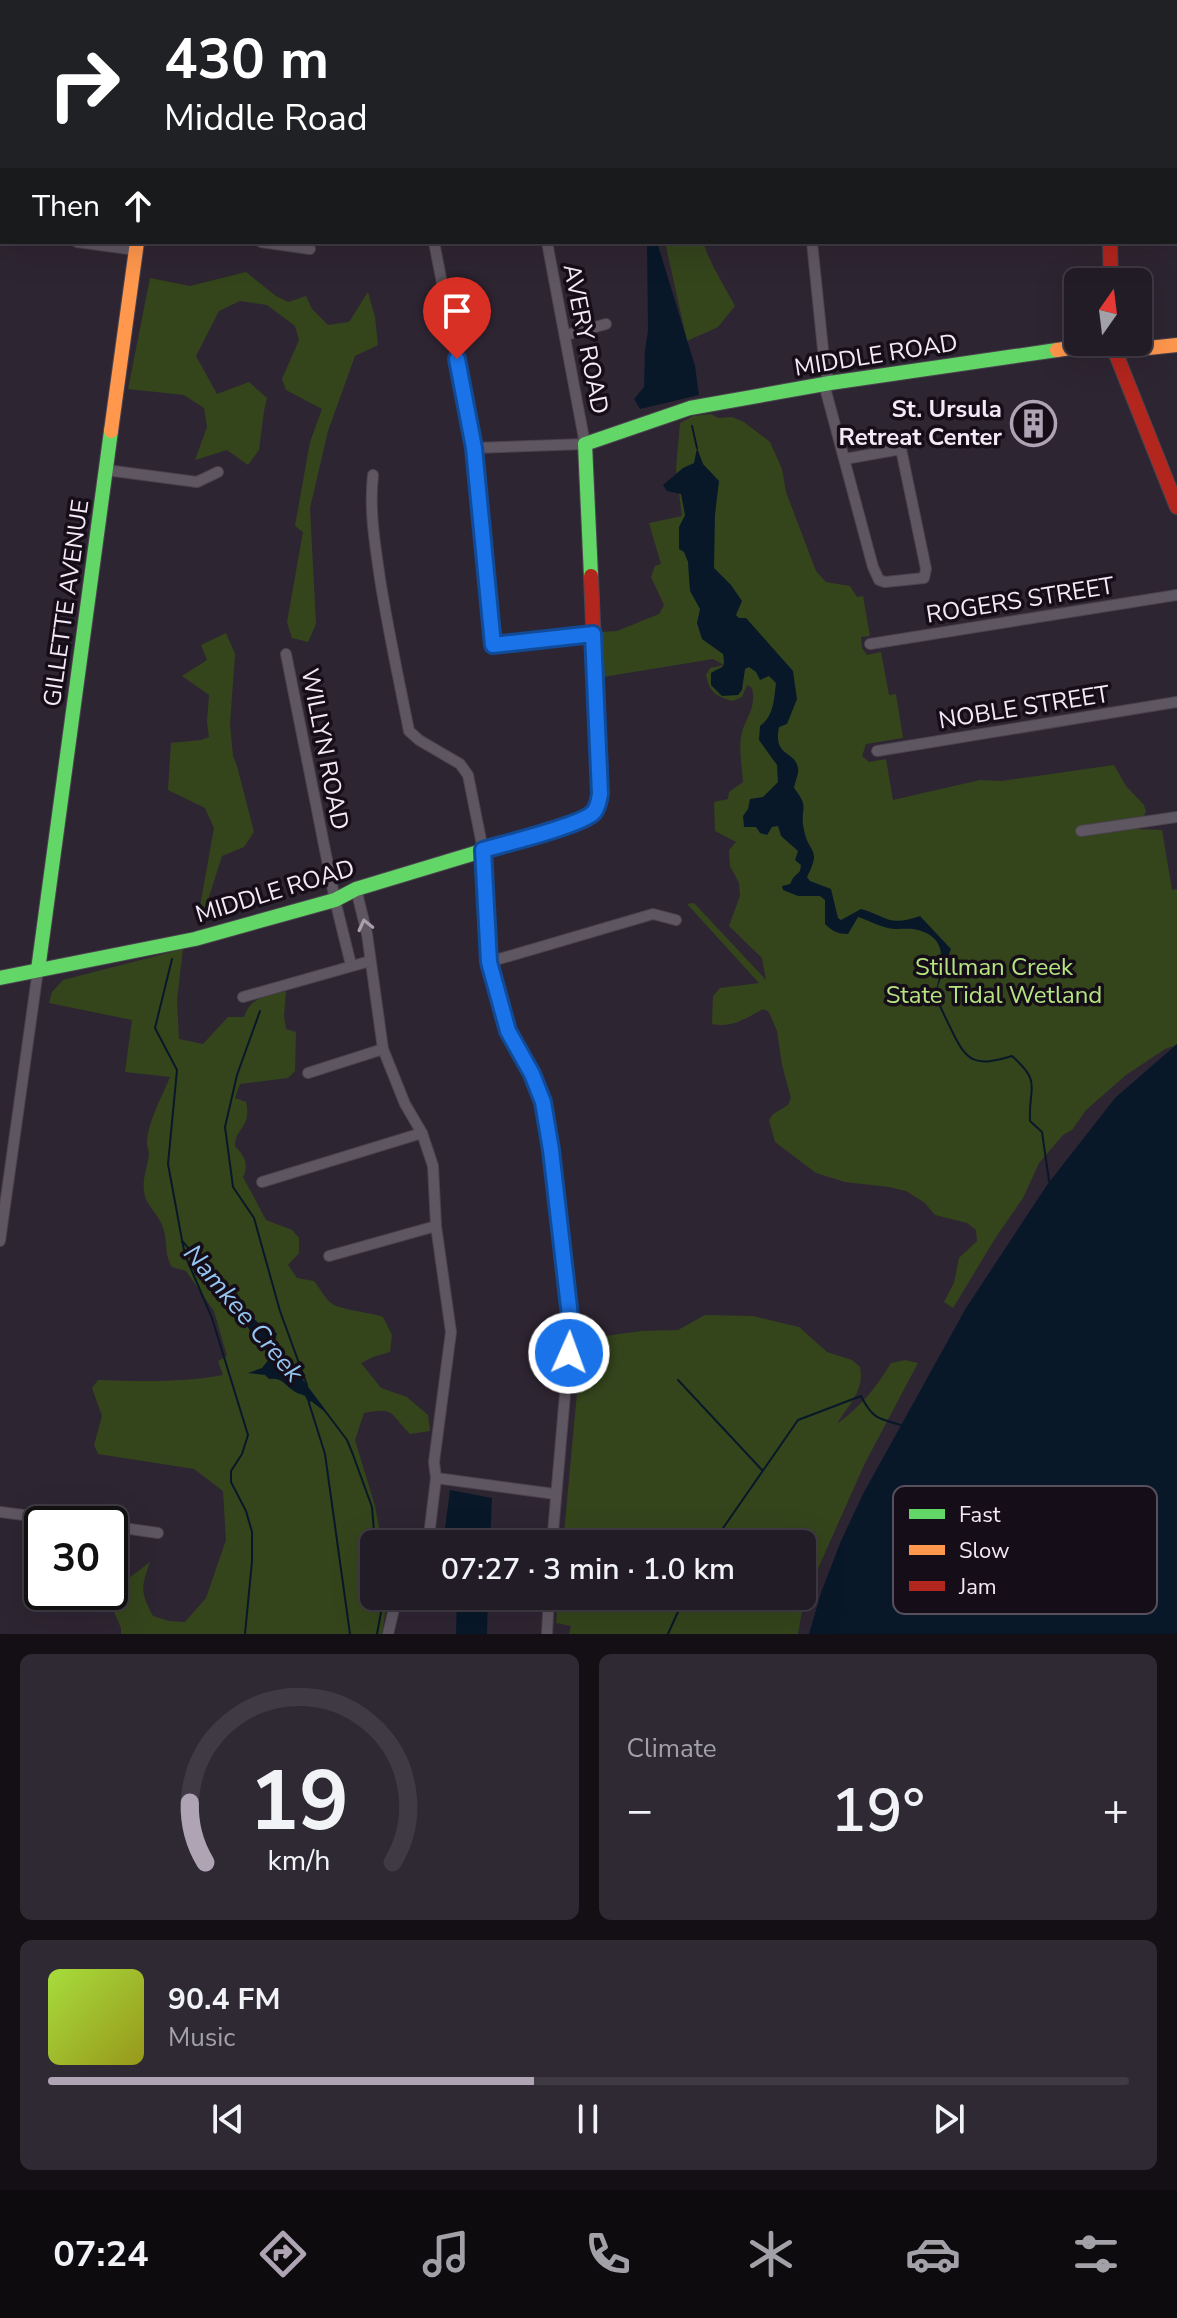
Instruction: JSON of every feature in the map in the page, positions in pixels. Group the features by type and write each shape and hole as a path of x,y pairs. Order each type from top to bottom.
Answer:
{"main road":[{"path":"1110,244 1111,268"},
{"name":"GILLETTE AVENUE","path":"38,970 137,246"},
{"name":"MIDDLE ROAD","path":"1152,348 1177,345"},
{"name":"MIDDLE ROAD","path":"0,978 195,939 335,900 356,889 591,815 600,794 585,444 690,408 1064,349"},
{"path":"1117,356 1177,507"}],"street":[{"path":"107,244 137,246"},
{"path":"275,244 310,249"},
{"path":"434,244 474,448 493,645 593,634"},
{"name":"AVERY ROAD","path":"547,244 585,444"},
{"path":"812,244 827,384 845,459 873,567 879,580 885,582 924,578 926,569 901,449 845,459"},
{"path":"566,335 606,324"},
{"path":"474,448 585,444"},
{"path":"106,470 197,482 218,472"},
{"path":"373,475 371,506 375,545 409,731 460,764 468,775 483,850 489,962 508,1031 532,1074 543,1102 571,1325 553,1530"},
{"name":"ROGERS STREET","path":"870,644 1177,595"},
{"name":"WILLYN ROAD","path":"286,654 351,965"},
{"name":"NOBLE STREET","path":"877,751 1177,702"},
{"path":"1081,831 1177,817"},
{"path":"356,889 367,934 383,1049 405,1104 422,1133 433,1166 436,1226 451,1332 434,1462 436,1478 430,1530"},
{"path":"489,962 653,914 676,920"},
{"path":"243,997 370,961"},
{"path":"0,1241 38,970"},
{"path":"308,1073 383,1049"},
{"path":"262,1182 422,1133"},
{"path":"329,1256 436,1226"},
{"path":"436,1478 555,1494"},
{"path":"0,1512 24,1515"},
{"path":"128,1529 158,1533"},
{"path":"388,1634 394,1610"},
{"path":"547,1634 548,1610"}],"green space":[{"path":"665,244 704,244 735,306 718,327 687,341"},
{"path":"246,272 288,302 306,296 312,309 328,325 349,322 368,292 375,317 378,345 355,356 328,431 310,508 316,624 308,642 292,638 287,622 303,532 295,526 310,442 322,409 286,390 282,379 299,340 295,326 267,305 240,301 219,311 196,356 217,394 249,382 267,398 259,450 248,465 227,450 195,460 207,427 204,408 184,395 128,389 150,278 190,286"},
{"name":"Stillman Creek State Tidal Wetland","path":"711,414 744,422 770,442 816,571 826,582 850,586 857,597 863,596 870,636 861,637 862,648 867,655 881,652 889,695 896,694 903,738 866,744 862,756 869,762 886,759 893,800 980,780 1001,781 1114,765 1126,786 1144,805 1146,812 1143,817 1133,819 1135,829 1162,830 1172,890 1177,889 1177,1045 1165,1049 1126,1075 1086,1110 1072,1130 1063,1135 1039,1163 1023,1198 953,1308 944,1302 954,1283 959,1258 977,1241 976,1230 967,1223 935,1215 925,1203 906,1191 845,1182 816,1173 775,1142 769,1120 788,1105 791,1098 777,1031 769,1012 763,1009 732,1024 712,1024 713,996 720,988 759,983 687,904 694,903 766,980 762,958 729,926 740,896 739,883 730,866 729,850 736,842 715,831 714,802 728,799 729,792 743,782 740,742 752,709 752,688 747,685 742,697 733,701 715,693 706,675 710,668 724,665 713,659 603,677 600,632 617,631 659,614 664,605 651,577 655,566 661,564 649,523 682,516 676,469 680,423 693,416"},
{"path":"226,633 235,654 230,724 233,756 254,832 244,847 222,856 202,919 197,923 214,828 205,808 168,790 171,743 209,737 209,695 182,676 207,660 201,645"},
{"path":"183,949 177,1000 179,1039 203,1044 228,1017 244,1017 255,1001 286,991 286,1029 296,1032 295,1071 288,1078 240,1084 235,1098 246,1102 247,1117 235,1146 245,1161 243,1177 266,1220 292,1230 299,1238 299,1253 288,1265 297,1278 314,1281 335,1305 383,1317 392,1335 390,1352 361,1363 381,1388 407,1397 428,1415 430,1431 410,1434 387,1411 364,1413 355,1440 379,1530 360,1530 360,1610 386,1610 382,1634 121,1634 114,1610 128,1610 128,1578 150,1562 143,1589 153,1616 185,1622 206,1598 226,1540 223,1491 194,1469 98,1454 94,1445 102,1416 92,1388 98,1380 176,1380 223,1375 218,1361 227,1356 214,1311 186,1271 172,1267 163,1226 144,1193 148,1135 170,1077 125,1072 132,1020 49,1003 52,992 63,980"},
{"path":"705,1315 753,1316 799,1327 827,1352 852,1360 860,1367 860,1383 837,1424 867,1396 891,1363 905,1360 918,1363 865,1463 816,1573 816,1530 564,1530 582,1339 678,1330"},
{"path":"557,1610 802,1610 798,1634 569,1634 571,1626 556,1623"}],"water":[{"path":"647,244 658,244 695,366 699,395 640,409 634,399 644,387 648,331"},
{"path":"697,448 703,464 719,481 714,568 742,601 736,615 746,618 793,671 797,699 787,724 779,727 778,737 782,749 793,758 798,768 794,788 802,800 804,830 814,856 807,877 831,889 841,920 861,909 895,921 920,916 951,949 935,995 941,954 934,938 913,929 888,928 858,917 848,934 833,930 825,924 825,900 820,896 798,896 783,890 782,886 790,884 801,865 795,860 798,851 781,836 778,826 772,827 767,835 760,833 756,827 744,827 743,816 750,799 763,797 778,782 777,765 759,740 760,726 772,707 776,683 769,676 760,680 749,667 745,669 742,690 738,695 722,696 711,685 711,673 723,665 723,654 702,639 697,623 700,609 690,591 688,562 684,552 679,549 679,527 685,515 681,494 667,491 663,485 694,463"},
{"path":"1177,1044 1177,1634 809,1634 822,1590 863,1494 966,1308 1047,1185 1115,1098"},
{"path":"203,1264 249,1315 277,1333 275,1342 329,1415 311,1401 309,1404 305,1396 280,1380 248,1373 262,1368 270,1358 269,1354"},
{"path":"450,1490 492,1498 491,1530 445,1530"},
{"path":"457,1610 488,1610 487,1634 456,1634"}],"waterway":[{"path":"692,426 697,448"},
{"path":"172,959 155,1028 177,1070 168,1164 185,1255 212,1318 248,1435 242,1454 231,1471 231,1482 246,1511 252,1532 245,1634"},
{"path":"935,993 957,1040 968,1055 981,1061 1012,1056 1028,1073 1032,1086 1030,1121 1042,1132 1049,1181"},
{"name":"Namkee Creek","path":"260,1011 237,1075 225,1127 233,1187 254,1218 280,1311 307,1385"},
{"name":"Namkee Creek","path":"182,1241 202,1263"},
{"path":"678,1380 762,1470"},
{"path":"722,1530 798,1420 861,1396 876,1416 901,1425"},
{"name":"Namkee Creek","path":"309,1403 325,1454 350,1634"},
{"name":"Namkee Creek","path":"319,1403 347,1440 372,1507 374,1530"},
{"name":"Namkee Creek","path":"377,1634 381,1610"},
{"path":"668,1634 679,1610"}],"traffic: fast":[{"path":"591,576 585,444 690,408 830,383 1057,350"},
{"path":"38,970 111,431"},
{"path":"0,978 195,939 335,900 356,889 482,851"}],"traffic: slow":[{"path":"111,431 137,244"},
{"path":"1057,350 1103,343 1120,351 1177,345"}],"traffic: jam":[{"path":"1110,244 1111,268"},
{"path":"1117,356 1177,507"},
{"path":"482,851 576,822 597,804 600,794 591,576"}],"place":[{"name":"St. Ursula Retreat Center","path":"1033,423"}],"route":[{"path":"457,359 474,448 493,645 593,634 600,794 595,810 576,822 483,850 489,962 508,1031 532,1074 543,1102 571,1325 569,1353"}]}
